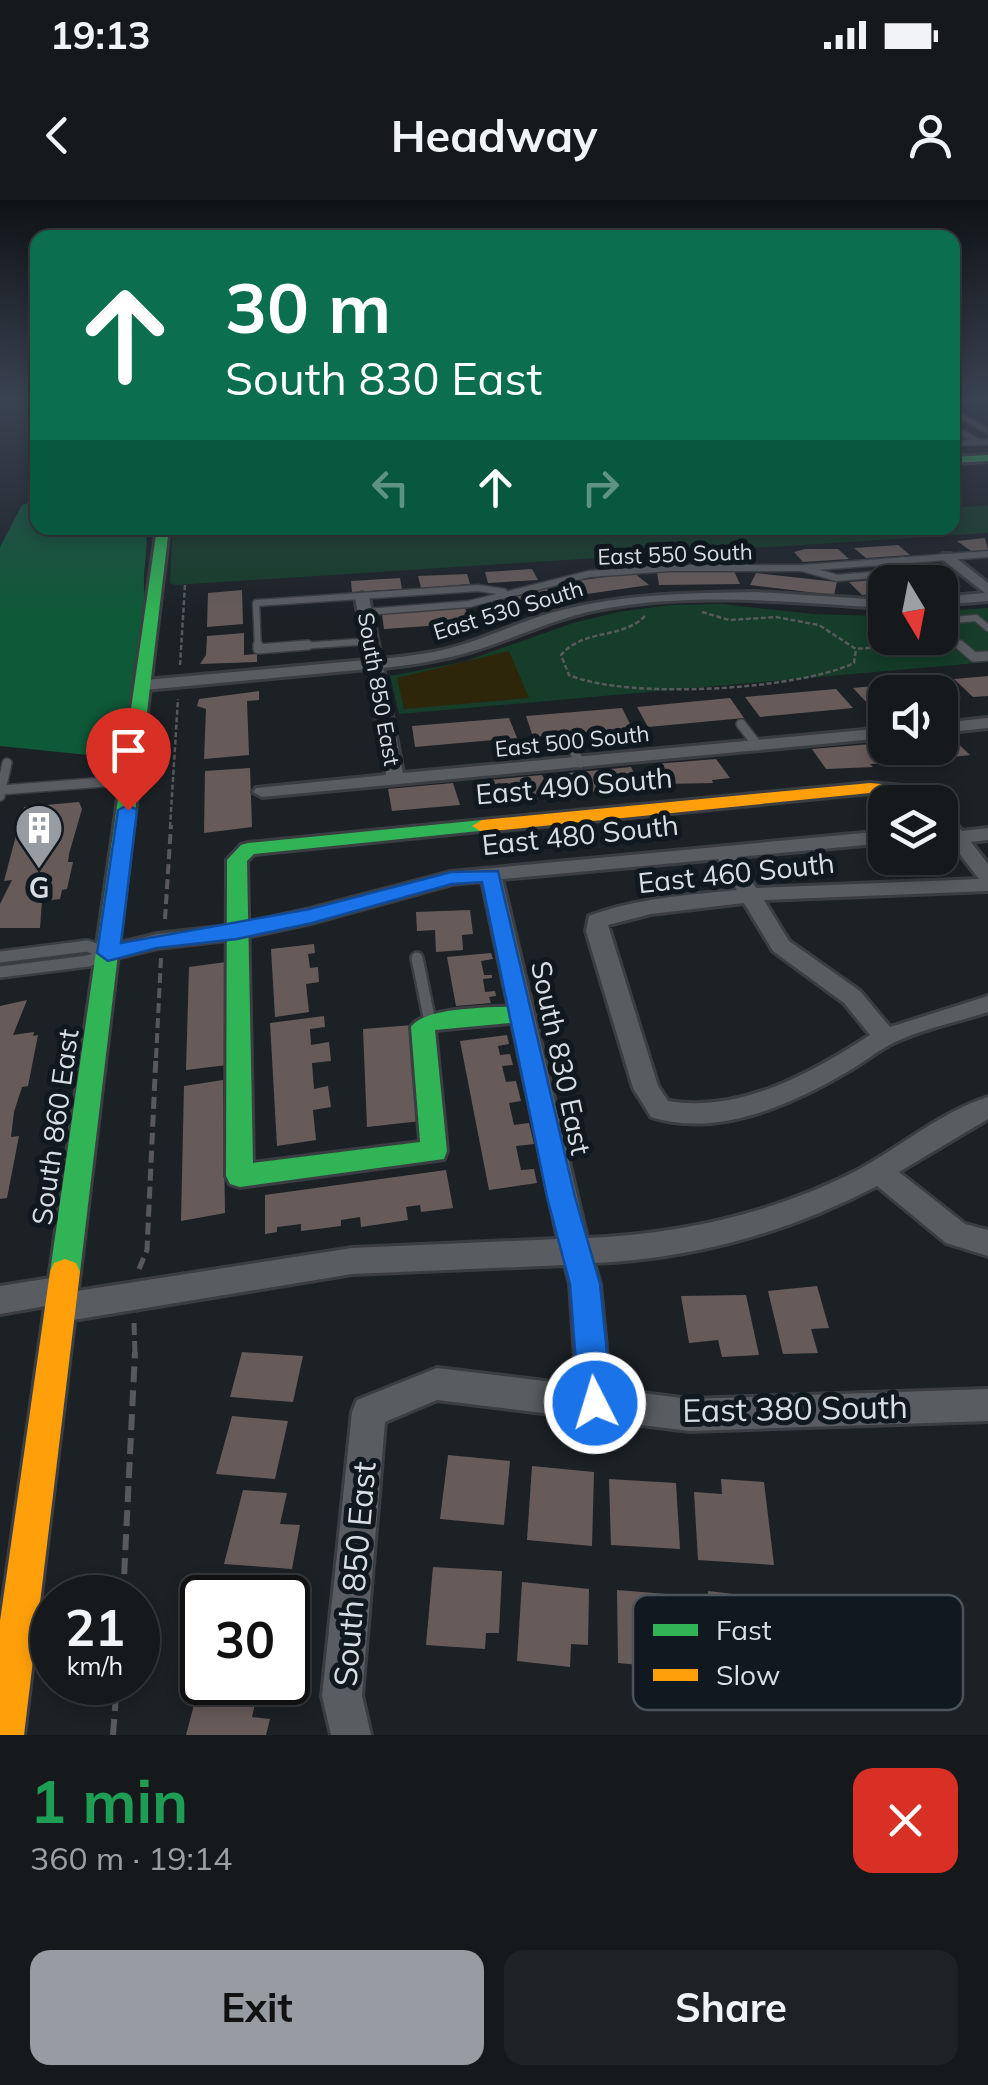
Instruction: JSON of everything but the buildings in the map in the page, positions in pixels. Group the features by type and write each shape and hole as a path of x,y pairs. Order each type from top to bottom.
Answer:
{"street":[{"name":"South 860 East","path":"4,1735 162,535"},
{"path":"947,557 988,590"},
{"name":"East 530 South","path":"144,685 376,666 468,648 557,615 605,604 707,595 868,603"},
{"path":"958,599 988,597"},
{"name":"South 850 East","path":"364,604 396,780"},
{"path":"958,726 988,724"},
{"name":"East 500 South","path":"262,792 868,736"},
{"name":"East 490 South","path":"237,932 238,860 248,850 868,788"},
{"path":"958,838 988,834"},
{"name":"East 480 South","path":"108,953 157,941 237,932 451,878 868,838"},
{"path":"958,849 988,878"},
{"path":"723,851 781,946 852,996 885,1037 988,1004"},
{"name":"South 830 East","path":"491,876 585,1284 595,1403"},
{"name":"East 460 South","path":"885,1037 798,1085 727,1112 684,1118 660,1110 646,1088 596,931 597,921 609,914 750,895 870,887 988,886"},
{"path":"237,932 240,1176 434,1151 427,1024 520,1014"},
{"path":"0,1300 62,1299 352,1262 633,1249 763,1224 878,1171 988,1107"},
{"path":"878,1171 956,1234 988,1243"},
{"name":"East 380 South","path":"370,1412 436,1384 690,1415 988,1404"},
{"name":"South 850 East","path":"351,1735 342,1696 370,1412"}],"lane":[{"name":"East 550 South","path":"364,604 469,604 589,574 626,570 802,568 988,554"},
{"path":"802,568 837,578 914,571 903,560"},
{"path":"371,641 258,649 256,603 364,604 478,588 509,592"},
{"path":"958,621 976,618 988,628"},
{"path":"958,641 974,657 988,656"},
{"path":"741,724 758,746"},
{"path":"568,740 580,763"},
{"path":"7,763 1,793 132,780"},
{"path":"0,957 87,946 108,953"},
{"path":"0,972 88,961 108,953"},
{"path":"416,958 427,1024"}],"path":[{"path":"180,672 185,585"},
{"path":"695,610 729,620 776,618 818,625 856,648 868,647"},
{"path":"650,612 636,625 591,634 570,643 561,655 573,679 589,685 646,691 831,674 854,662 856,648"},
{"path":"560,672 567,671"},
{"path":"156,926 164,921 178,692"},
{"path":"140,1259 146,1253 150,1192 163,961 158,954"},
{"path":"124,1575 136,1340 133,1331"},
{"path":"113,1735 115,1705"}],"green space":[{"path":"30,502 30,535 146,535 146,601 131,700 117,752 108,757 0,746 0,547 22,505"},
{"path":"988,506 988,533 960,535 960,507"},
{"path":"957,535 175,585 170,583 172,538"},
{"path":"721,604 868,616 868,655 958,655 958,610 988,608 988,662 399,714 390,676 463,662 573,623 670,605"}],"sand":[{"path":"509,651 529,698 404,709 397,678"}],"traffic: fast":[{"path":"65,1272 162,535"},
{"path":"482,826 248,849 237,860 240,1176 434,1151 423,1027 430,1022 520,1014"}],"traffic: slow":[{"path":"482,826 868,788"},
{"path":"4,1735 65,1272"}],"place":[{"name":"G","path":"39,870"}],"route":[{"path":"128,810 108,953 157,941 237,932 312,916 451,878 491,876 561,1197 585,1284 595,1403"}]}
